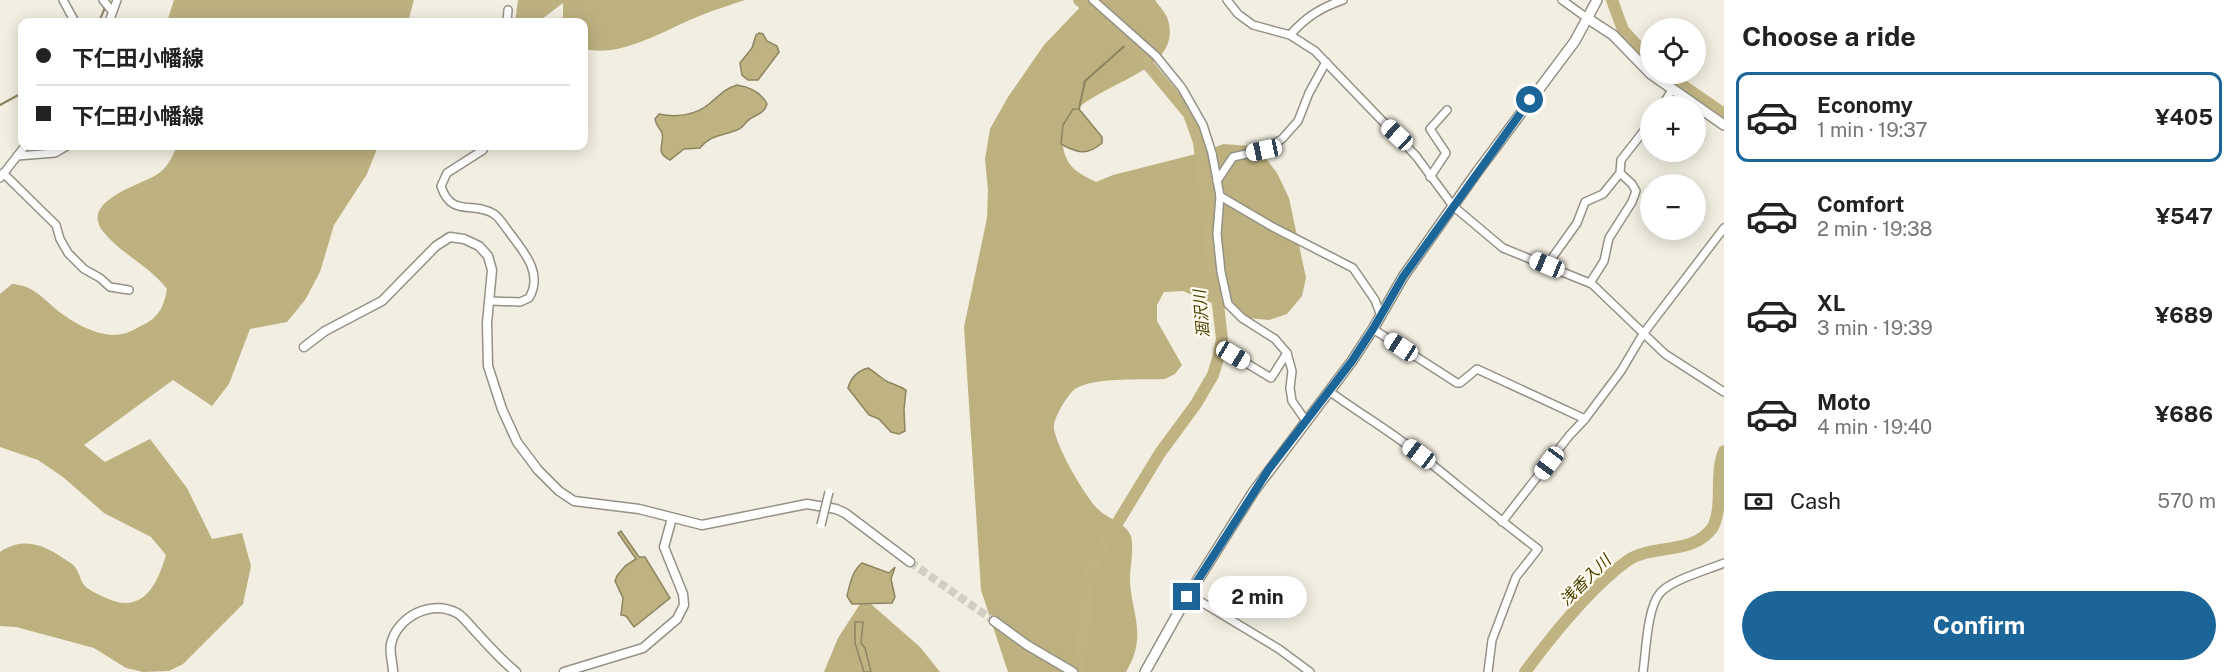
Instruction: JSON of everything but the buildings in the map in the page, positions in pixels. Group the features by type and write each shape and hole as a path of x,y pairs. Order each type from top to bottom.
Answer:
{"main road":[{"path":"1144,672 1187,597 1269,469 1329,391 1373,329 1403,277 1575,41 1597,0"},
{"path":"1587,18 1613,35 1640,65"},
{"path":"1664,84 1724,125"}],"street":[{"path":"63,0 73,18"},
{"path":"103,0 112,11"},
{"path":"109,18 117,0"},
{"path":"1093,0 1156,56 1182,88 1203,125 1212,153 1220,196 1217,234 1221,272 1228,304 1242,318 1275,339 1287,353 1292,371 1290,388 1292,401 1306,421"},
{"path":"1227,0 1238,15 1253,25 1290,34 1315,51 1416,156 1453,206 1503,248 1590,283 1665,354 1724,392"},
{"path":"1290,34 1303,20 1325,3 1343,0"},
{"path":"1562,0 1587,18"},
{"path":"507,18 508,10"},
{"path":"1217,181 1233,157 1264,150 1282,139 1298,121 1309,93 1326,62"},
{"path":"1668,96 1672,90"},
{"path":"1430,177 1446,153 1430,129 1447,110"},
{"path":"1547,265 1577,223 1585,202 1603,194 1620,173 1622,160 1640,136"},
{"path":"22,150 2,176 56,225 60,239 68,253 84,269 110,287 129,290"},
{"path":"17,156 55,153 60,150"},
{"path":"483,150 447,173 441,186 450,202 462,207 486,210 496,215 527,256 534,271 535,283 529,298 520,302 491,301"},
{"path":"1590,283 1604,261 1609,238 1632,202 1636,191 1620,173"},
{"path":"1220,196 1271,226 1353,268 1375,300 1381,316"},
{"path":"1502,522 1585,419 1620,371 1643,334 1724,228"},
{"path":"304,347 325,331 382,301 426,254 450,237 464,239 479,246 488,256 492,270 491,301 487,323 488,366 502,409 517,442 538,470 559,491 574,501 639,509 702,525 807,504 845,513 910,562"},
{"path":"1373,329 1457,383 1477,369 1585,419"},
{"path":"1233,355 1271,378 1287,353"},
{"path":"1329,391 1396,437 1538,549 1516,577 1492,639 1488,672"},
{"path":"821,525 830,492"},
{"path":"564,672 643,648 677,619 684,605 683,594 664,547 672,518"},
{"path":"1643,672 1652,612 1660,593 1679,581 1724,564"},
{"path":"1187,597 1198,600 1279,649 1307,671"},
{"path":"393,672 390,647 394,636 406,619 419,611 434,608 448,609 458,614 516,672"},
{"path":"994,621 1027,645 1073,672"}],"shaded area":[{"path":"174,0 414,0 409,18 168,18"},
{"path":"518,0 745,0 707,13 644,41 599,51 588,50 588,18 563,18 563,3 543,18 516,18"},
{"path":"1087,0 1155,0 1168,20 1168,42 1158,59 1077,109 1065,126 1063,147 1070,165 1096,182 1113,175 1204,152 1223,144 1250,146 1262,153 1277,173 1289,198 1306,278 1302,296 1287,314 1269,320 1248,318 1183,291 1164,292 1157,305 1157,321 1182,365 1175,374 1165,379 1093,383 1075,389 1069,395 1054,425 1058,443 1078,482 1093,503 1130,534 1132,549 1130,579 1137,629 1135,650 1126,672 1008,672 981,590 964,327 987,218 988,191 985,159 990,129 1008,97 1044,45"},
{"path":"763,34 767,41 777,46 779,52 758,80 748,80 742,75 740,63 752,48 756,35"},
{"path":"737,85 751,89 762,96 767,104 764,110 748,120 741,128 713,138 700,148 684,149 670,160 662,154 663,137 655,119 659,114 672,116 692,113 704,108 725,91"},
{"path":"1073,109 1079,109 1102,137 1102,143 1092,150 1082,152 1061,144 1063,125"},
{"path":"175,150 376,150 367,174 334,225 320,272 305,300 287,322 250,329 229,384 212,406 173,380 84,445 105,462 150,439 187,488 212,539 242,533 251,566 243,604 183,664 169,671 143,672 126,668 94,648 16,627 0,626 0,552 8,548 23,544 38,545 74,566 82,583 88,589 106,598 130,603 139,600 153,586 166,555 151,537 104,513 63,477 38,460 0,447 0,294 12,284 26,287 72,320 88,329 105,334 126,333 155,317 164,303 167,289 152,273 109,238 102,230 98,220 99,211 106,202 126,189 156,175 169,162"},
{"path":"868,368 888,382 906,390 905,431 899,434 891,432 879,419 869,415 848,388 855,375"},
{"path":"621,531 639,557 645,557 670,598 634,627 626,616 621,615 623,598 615,581 625,566 636,559 618,533"},
{"path":"862,563 889,573 895,567 891,579 895,597 892,603 852,604 847,596 849,587"},
{"path":"864,598 920,647 940,672 824,672 838,638"},
{"path":"855,622 863,622 861,643 865,648 871,672 864,672 855,643"}],"waterway":[{"path":"101,18 108,0"},
{"name":"涸沢川","path":"1076,672 1082,649 1087,584 1093,563 1160,453 1196,404 1213,375 1222,339 1199,142 1189,114 1129,42 1079,0"},
{"name":"浅香入川","path":"1612,0 1623,30 1640,49"},
{"path":"1079,109 1085,81 1129,42"},
{"name":"浅香入川","path":"1680,84 1724,114"},
{"path":"0,105 18,95"},
{"name":"浅香入川","path":"1525,672 1586,598 1627,561 1649,552 1684,546 1705,536 1713,527 1716,518 1721,460 1724,451"}],"tunnel":[{"path":"910,562 994,621"}],"route":[{"path":"1187,597 1269,469 1352,361 1403,277 1530,100"}]}
